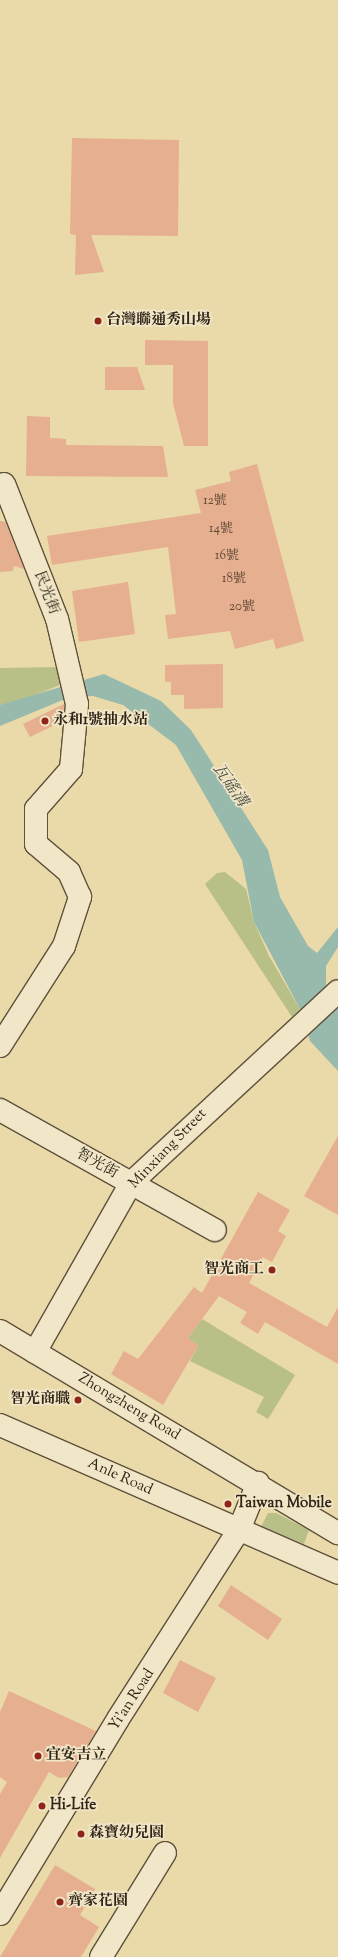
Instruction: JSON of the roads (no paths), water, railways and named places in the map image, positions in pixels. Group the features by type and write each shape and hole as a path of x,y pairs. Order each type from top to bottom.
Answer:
{"street":[{"name":"民光街","path":"0,1046 64,946 80,897 68,872 36,844 36,809 71,769 77,704 57,619 2,490"},
{"name":"Minxiang Street","path":"35,1352 132,1183 292,1031 338,991"},
{"name":"智光街","path":"0,1110 215,1230"},
{"name":"Zhongzheng Road","path":"0,1331 258,1483 338,1532"},
{"name":"Anle Road","path":"0,1425 338,1573"},
{"name":"Yi'an Road","path":"0,1914 118,1719 239,1530 258,1483"},
{"path":"101,1957 165,1853"}],"place":[{"name":"台灣聯通秀山場","path":"98,321"},
{"name":"永和1號抽水站","path":"45,721"},
{"name":"智光商工","path":"272,1270"},
{"name":"智光商職","path":"78,1400"},
{"name":"Taiwan Mobile","path":"228,1504"},
{"name":"宜安吉立","path":"38,1756"},
{"name":"Hi-Life","path":"42,1806"},
{"name":"森寶幼兒園","path":"81,1834"},
{"name":"齊家花園","path":"60,1902"}],"water label":[{"name":"瓦磘溝","path":"229,786"}]}
